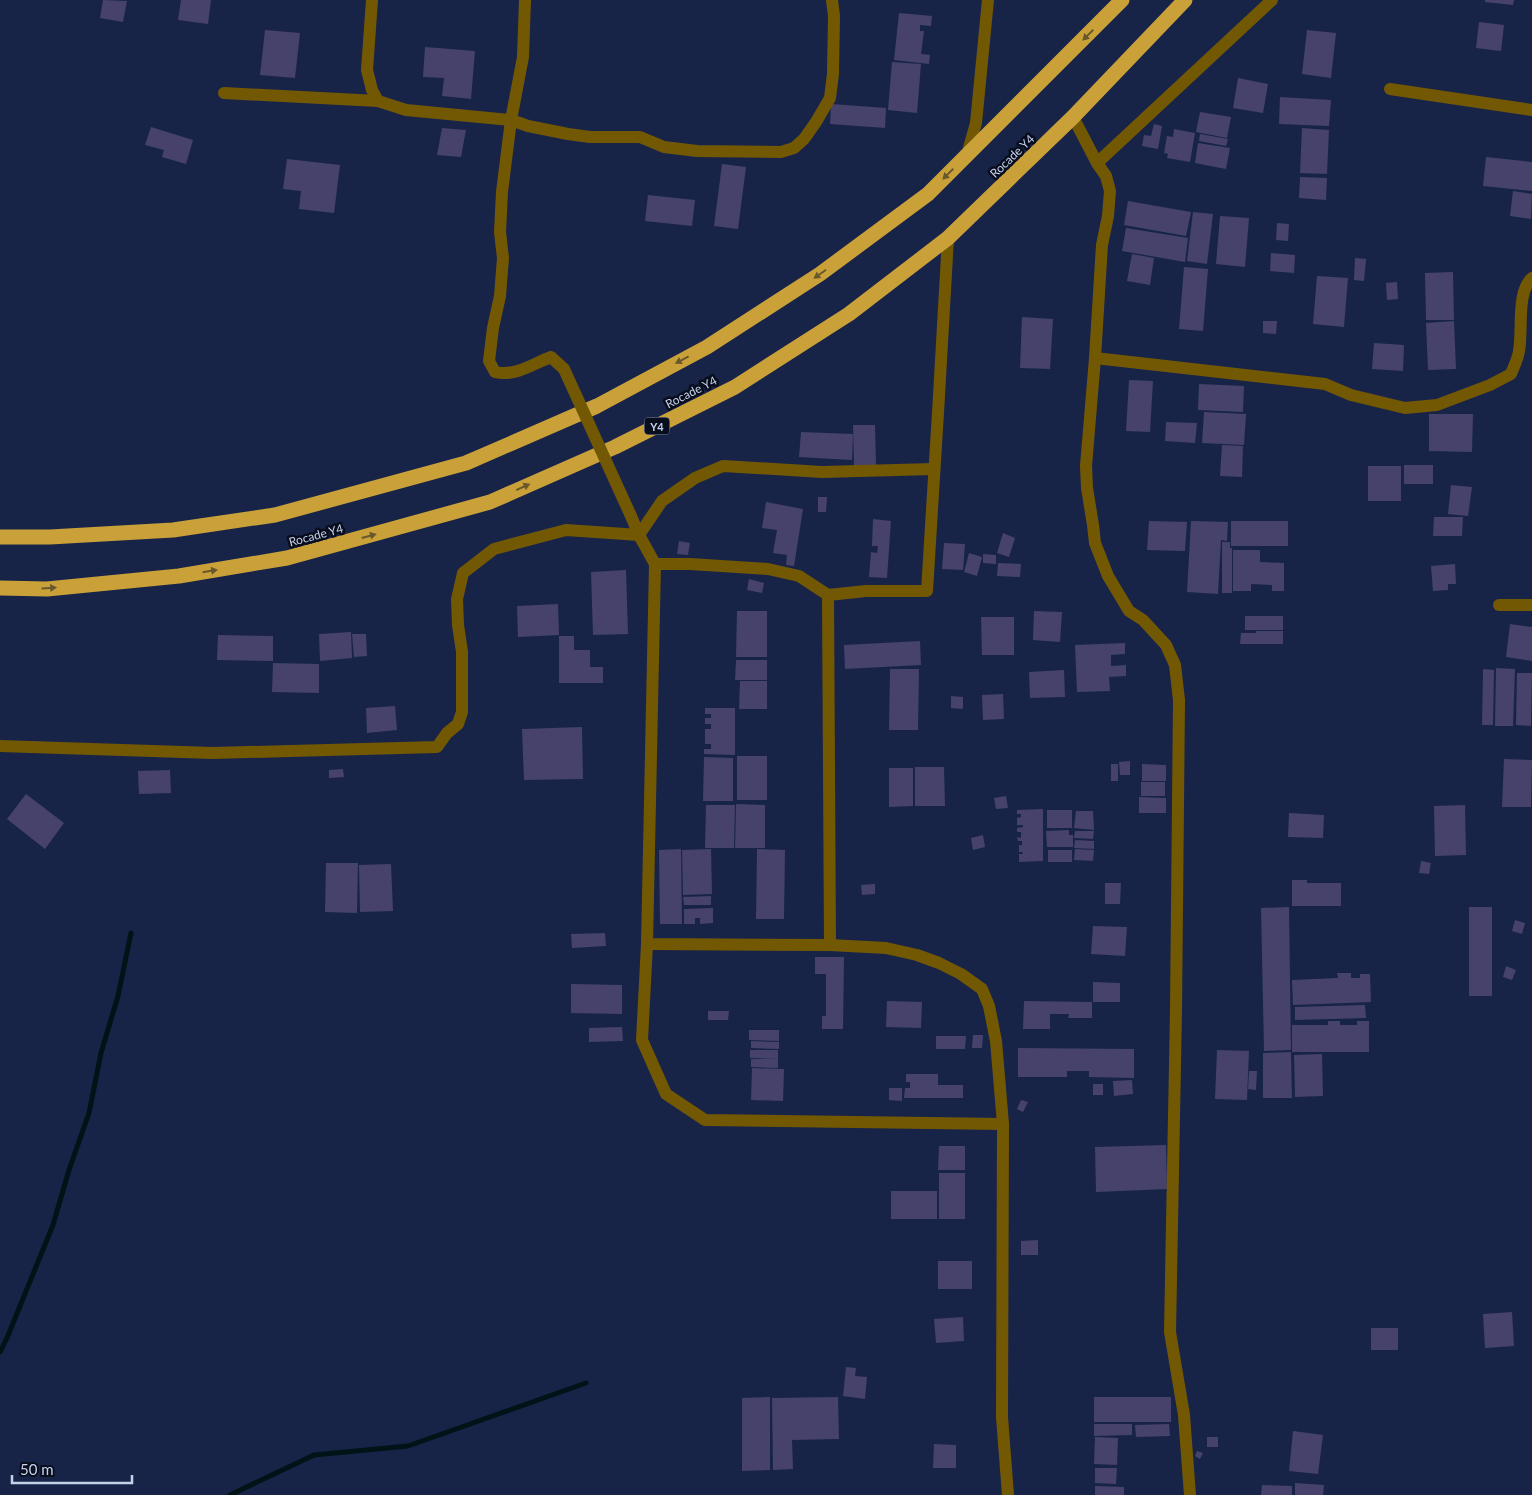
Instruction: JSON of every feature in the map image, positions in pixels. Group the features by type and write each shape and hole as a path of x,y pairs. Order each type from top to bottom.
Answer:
{"highway":[{"path":"0,537 50,537 173,530 275,515 466,463 597,406 707,347 828,268 928,194 1122,0"},
{"name":"Rocade Y4","path":"0,588 47,589 170,577 286,558 490,502 615,447 735,386 849,314 948,238 1073,118 1185,0"}],"street":[{"path":"372,0 368,70 372,90 378,100"},
{"path":"525,0 523,57 511,120 502,192 500,232 503,258 500,296 493,328 489,361 495,372 505,375 551,357 564,369 639,534 655,564 647,944 642,1040 666,1094 705,1120 1003,1124"},
{"path":"224,93 378,100 406,110 511,120 528,126 568,134 640,137 664,147 697,152 781,152 794,148 808,133 830,98 833,74 834,16 832,0"},
{"path":"967,154 976,123 988,0"},
{"path":"1097,163 1272,0"},
{"path":"1390,89 1532,110"},
{"path":"1073,118 1106,176 1110,191 1108,216 1102,245 1086,466 1087,488 1095,544 1108,576 1129,611 1143,620 1166,646 1175,665 1179,700 1170,1332 1184,1415 1190,1495"},
{"path":"655,564 690,564 768,569 798,576 828,595 866,591 927,591 942,369 948,238"},
{"path":"1095,358 1324,384 1351,395 1405,408 1438,405 1490,385 1511,374 1519,352 1522,303 1527,282 1532,278"},
{"path":"639,534 662,501 695,478 723,466 822,472 934,469"},
{"path":"0,746 213,752 436,747 447,733 458,724 462,712 462,652 457,599 464,573 494,549 566,530 639,534"},
{"path":"828,595 830,945"},
{"path":"1498,605 1532,605"},
{"path":"647,944 830,945 886,948 917,955 961,974 982,989 989,1006 996,1041 1003,1124 1002,1417 1008,1495"}],"building":[{"path":"103,0 127,1 123,22 100,18"},
{"path":"181,0 211,0 208,24 178,20"},
{"path":"1485,0 1514,0 1513,5 1485,2"},
{"path":"899,13 932,16 931,26 920,25 920,31 924,31 921,54 930,55 929,64 894,60"},
{"path":"1479,22 1504,25 1501,51 1476,48"},
{"path":"265,30 300,33 295,78 260,75"},
{"path":"1307,30 1336,33 1331,78 1302,74"},
{"path":"425,47 475,51 471,99 442,96 444,78 423,77"},
{"path":"892,62 921,64 917,113 888,110"},
{"path":"1238,78 1268,84 1263,113 1233,108"},
{"path":"1280,97 1331,100 1329,126 1279,124"},
{"path":"831,104 886,108 885,128 830,124"},
{"path":"1200,112 1231,117 1227,138 1196,132"},
{"path":"1154,124 1162,126 1158,149 1142,146 1144,135 1151,136"},
{"path":"151,127 193,140 186,164 162,157 164,150 145,145"},
{"path":"442,128 466,130 461,157 437,155"},
{"path":"1302,128 1329,130 1327,174 1300,173"},
{"path":"1174,129 1195,133 1190,162 1167,158 1168,154 1164,153 1167,136 1173,137"},
{"path":"1200,134 1228,139 1226,146 1199,141"},
{"path":"1198,143 1230,148 1226,169 1195,163"},
{"path":"1486,157 1532,162 1532,191 1483,186"},
{"path":"287,159 340,165 334,213 299,209 301,191 283,189"},
{"path":"722,164 746,167 738,229 714,226"},
{"path":"1300,177 1327,178 1326,200 1299,198"},
{"path":"1513,191 1532,194 1531,219 1510,216"},
{"path":"648,195 695,200 692,226 645,221"},
{"path":"1128,201 1191,212 1186,236 1124,225"},
{"path":"1193,212 1213,214 1207,264 1187,261"},
{"path":"1220,216 1249,218 1245,267 1216,264"},
{"path":"1277,223 1289,224 1288,241 1276,240"},
{"path":"1126,228 1188,238 1185,262 1122,251"},
{"path":"1271,253 1295,255 1294,273 1270,271"},
{"path":"1132,254 1154,258 1150,285 1127,281"},
{"path":"1355,258 1366,259 1364,281 1354,280"},
{"path":"1184,267 1208,269 1203,331 1179,329"},
{"path":"1453,272 1454,320 1426,320 1425,273"},
{"path":"1317,276 1348,278 1344,327 1313,324"},
{"path":"1397,282 1398,299 1387,300 1386,283"},
{"path":"1022,317 1053,319 1050,369 1020,368"},
{"path":"1263,321 1277,321 1276,334 1263,333"},
{"path":"1454,321 1456,369 1428,370 1426,323"},
{"path":"1374,343 1404,345 1403,371 1372,369"},
{"path":"1129,380 1153,381 1150,432 1126,431"},
{"path":"1199,384 1244,386 1243,412 1198,410"},
{"path":"1204,412 1246,414 1244,445 1202,443"},
{"path":"1429,414 1473,414 1472,452 1429,451"},
{"path":"1166,422 1197,423 1195,443 1165,441"},
{"path":"853,425 875,425 876,465 854,466"},
{"path":"801,432 853,434 852,460 799,457"},
{"path":"1222,445 1243,446 1242,477 1220,476"},
{"path":"1404,465 1433,465 1433,484 1404,484"},
{"path":"1368,466 1401,466 1401,501 1368,501"},
{"path":"1451,485 1472,487 1468,516 1448,514"},
{"path":"818,497 827,497 826,512 818,512"},
{"path":"766,502 803,509 794,566 786,565 787,555 773,553 777,530 762,528"},
{"path":"1434,517 1463,517 1462,536 1433,536"},
{"path":"873,519 891,521 887,578 869,577 871,552 877,553 878,546 872,546"},
{"path":"1149,521 1187,522 1185,551 1147,550"},
{"path":"1191,521 1228,522 1227,541 1221,540 1218,594 1187,592"},
{"path":"1231,521 1288,521 1288,546 1231,546"},
{"path":"1003,533 1015,538 1009,557 997,553"},
{"path":"679,541 690,543 688,555 677,554"},
{"path":"1222,542 1230,542 1230,548 1232,548 1232,593 1222,593"},
{"path":"944,543 965,544 963,570 942,569"},
{"path":"1233,550 1260,550 1260,562 1284,563 1284,591 1272,591 1272,585 1251,584 1251,591 1233,591"},
{"path":"969,553 982,557 977,576 964,572"},
{"path":"983,554 996,555 996,564 983,563"},
{"path":"998,563 1021,564 1020,577 997,576"},
{"path":"1455,564 1456,584 1448,584 1448,590 1433,591 1431,566"},
{"path":"626,570 628,634 593,635 591,572"},
{"path":"749,579 764,583 762,593 747,590"},
{"path":"558,604 559,635 518,637 517,606"},
{"path":"737,611 767,611 767,657 736,657"},
{"path":"1034,611 1062,612 1060,642 1033,640"},
{"path":"1245,616 1283,616 1283,630 1245,630"},
{"path":"981,617 1014,617 1014,655 982,655"},
{"path":"1510,624 1532,627 1532,661 1506,657"},
{"path":"1256,631 1283,631 1283,644 1240,644 1241,633 1256,633"},
{"path":"351,632 352,658 320,661 319,634"},
{"path":"352,634 366,634 367,656 354,657"},
{"path":"218,635 273,636 273,661 217,660"},
{"path":"559,636 574,636 574,650 590,650 590,667 603,667 603,683 559,683"},
{"path":"920,641 921,665 845,669 844,645"},
{"path":"1125,643 1125,654 1111,655 1111,666 1126,665 1126,676 1109,677 1110,691 1077,692 1075,645"},
{"path":"736,660 767,660 767,680 735,680"},
{"path":"273,663 319,664 319,693 272,692"},
{"path":"1496,668 1515,669 1513,726 1495,726"},
{"path":"890,669 919,669 918,730 889,730"},
{"path":"1483,669 1494,670 1493,725 1482,725"},
{"path":"1064,670 1065,697 1030,698 1029,672"},
{"path":"1517,673 1532,673 1531,726 1516,725"},
{"path":"740,681 767,681 767,709 739,709"},
{"path":"1003,694 1004,719 983,720 982,695"},
{"path":"951,696 963,697 963,709 951,708"},
{"path":"395,706 397,730 367,733 366,708"},
{"path":"705,708 735,708 735,755 704,754 704,749 711,749 711,744 705,744 705,729 711,729 711,724 705,724 705,718 711,718 711,714 705,714"},
{"path":"582,727 583,779 524,780 522,729"},
{"path":"737,756 767,756 767,800 737,800"},
{"path":"704,757 733,758 733,801 703,801"},
{"path":"1504,759 1532,760 1531,807 1502,807"},
{"path":"1130,761 1130,775 1120,775 1119,762"},
{"path":"1111,764 1118,764 1118,781 1111,781"},
{"path":"1142,764 1166,765 1166,781 1142,781"},
{"path":"915,767 944,767 945,806 915,806"},
{"path":"889,768 913,768 913,806 889,807"},
{"path":"343,769 344,777 329,778 329,770"},
{"path":"170,770 171,793 139,794 138,771"},
{"path":"1141,782 1165,782 1165,796 1141,796"},
{"path":"26,794 64,823 45,849 7,819"},
{"path":"1006,796 1008,808 996,809 994,798"},
{"path":"1139,797 1166,798 1166,813 1139,813"},
{"path":"736,804 765,805 765,848 735,848"},
{"path":"706,805 735,805 734,848 705,848"},
{"path":"1465,805 1466,855 1435,856 1434,806"},
{"path":"1043,809 1043,861 1019,862 1019,854 1023,854 1019,852 1019,845 1022,845 1022,841 1018,841 1017,837 1021,838 1021,832 1017,832 1017,828 1023,827 1023,825 1017,825 1017,818 1021,817 1021,814 1017,814 1017,810"},
{"path":"1047,810 1072,810 1072,828 1047,828"},
{"path":"1076,811 1093,811 1094,830 1074,828"},
{"path":"1289,813 1324,815 1323,838 1288,837"},
{"path":"1069,830 1069,835 1073,835 1073,847 1047,847 1046,831"},
{"path":"1075,831 1094,831 1093,839 1074,838"},
{"path":"983,835 985,847 973,850 971,838"},
{"path":"1075,840 1094,841 1094,849 1074,848"},
{"path":"681,849 682,924 660,924 659,850"},
{"path":"711,849 712,894 683,895 682,850"},
{"path":"757,849 785,850 784,919 756,919"},
{"path":"1075,849 1094,850 1093,861 1074,860"},
{"path":"1048,850 1072,850 1072,862 1048,862"},
{"path":"1421,861 1431,863 1429,874 1419,873"},
{"path":"326,863 358,863 357,913 325,912"},
{"path":"391,864 393,911 360,912 359,865"},
{"path":"1292,880 1307,880 1307,883 1341,883 1341,906 1292,906"},
{"path":"1105,883 1121,883 1120,904 1105,904"},
{"path":"875,884 875,894 862,895 861,885"},
{"path":"711,896 711,905 684,905 683,897"},
{"path":"1289,907 1291,1050 1264,1051 1261,908"},
{"path":"1469,907 1492,907 1492,996 1469,996"},
{"path":"713,908 713,923 700,924 700,918 695,918 695,924 684,924 684,909"},
{"path":"1515,920 1525,923 1522,934 1512,931"},
{"path":"1093,926 1127,927 1125,956 1091,954"},
{"path":"605,933 606,946 572,948 571,934"},
{"path":"815,957 844,957 843,1029 822,1029 822,1016 826,1016 826,974 815,974"},
{"path":"1506,966 1516,970 1512,980 1503,977"},
{"path":"1337,973 1351,973 1351,978 1360,978 1360,974 1370,974 1371,1002 1293,1005 1292,980 1338,978"},
{"path":"1093,982 1120,983 1120,1002 1093,1002"},
{"path":"571,984 622,985 622,1014 571,1013"},
{"path":"887,1001 922,1002 921,1028 886,1027"},
{"path":"1024,1001 1092,1002 1092,1018 1068,1018 1069,1014 1050,1014 1050,1029 1023,1029"},
{"path":"1365,1005 1366,1018 1295,1020 1295,1007"},
{"path":"708,1011 729,1011 728,1020 708,1020"},
{"path":"1328,1021 1340,1021 1340,1025 1357,1025 1357,1021 1369,1021 1369,1052 1292,1052 1292,1025 1328,1025"},
{"path":"622,1027 623,1041 589,1042 589,1028"},
{"path":"749,1030 779,1030 779,1041 749,1040"},
{"path":"973,1035 983,1035 982,1048 972,1048"},
{"path":"936,1036 966,1036 965,1049 936,1049"},
{"path":"751,1041 779,1042 779,1049 751,1048"},
{"path":"1018,1048 1134,1049 1134,1078 1089,1077 1089,1071 1067,1071 1067,1077 1018,1077"},
{"path":"750,1050 778,1050 778,1059 750,1058"},
{"path":"1217,1050 1249,1051 1247,1100 1215,1099"},
{"path":"1291,1052 1292,1098 1263,1098 1263,1053"},
{"path":"1322,1054 1323,1096 1295,1097 1294,1055"},
{"path":"751,1059 778,1059 778,1068 751,1067"},
{"path":"752,1068 784,1069 783,1101 751,1100"},
{"path":"1249,1071 1257,1071 1256,1090 1248,1089"},
{"path":"906,1074 938,1074 938,1085 963,1085 963,1098 904,1098 905,1088 910,1088 910,1082 906,1082"},
{"path":"1132,1080 1133,1094 1114,1096 1113,1081"},
{"path":"1093,1084 1103,1084 1103,1095 1093,1095"},
{"path":"889,1088 902,1088 902,1101 889,1100"},
{"path":"1021,1100 1028,1102 1023,1112 1017,1109"},
{"path":"1166,1145 1167,1189 1096,1192 1095,1147"},
{"path":"939,1146 965,1146 965,1170 938,1170"},
{"path":"939,1173 965,1173 965,1219 939,1219"},
{"path":"891,1191 937,1191 937,1219 891,1219"},
{"path":"1038,1240 1038,1255 1021,1255 1021,1241"},
{"path":"938,1261 972,1261 972,1289 938,1289"},
{"path":"1512,1312 1514,1346 1485,1348 1483,1314"},
{"path":"963,1317 964,1341 936,1343 934,1319"},
{"path":"1371,1328 1398,1328 1398,1350 1371,1350"},
{"path":"846,1367 856,1368 855,1376 867,1377 865,1399 843,1396"},
{"path":"770,1397 770,1470 742,1471 742,1398"},
{"path":"838,1397 839,1439 792,1440 793,1469 773,1470 772,1398"},
{"path":"1094,1397 1171,1397 1171,1422 1094,1422"},
{"path":"1094,1424 1132,1424 1132,1435 1094,1436"},
{"path":"1169,1424 1170,1436 1136,1437 1135,1425"},
{"path":"1293,1431 1323,1435 1318,1474 1289,1471"},
{"path":"1095,1437 1118,1438 1117,1465 1094,1464"},
{"path":"1207,1437 1218,1437 1218,1447 1207,1447"},
{"path":"934,1444 956,1445 956,1468 933,1468"},
{"path":"1197,1451 1203,1453 1200,1459 1195,1456"},
{"path":"1095,1468 1117,1468 1116,1484 1095,1483"},
{"path":"1295,1483 1324,1485 1323,1495 1295,1495"},
{"path":"1262,1485 1292,1486 1292,1495 1261,1495"},
{"path":"1095,1486 1124,1487 1124,1495 1095,1495"}],"waterway":[{"path":"0,1352 53,1225 69,1170 89,1113 101,1053 118,996 131,933"},
{"path":"230,1495 314,1455 408,1446 586,1383"}]}
